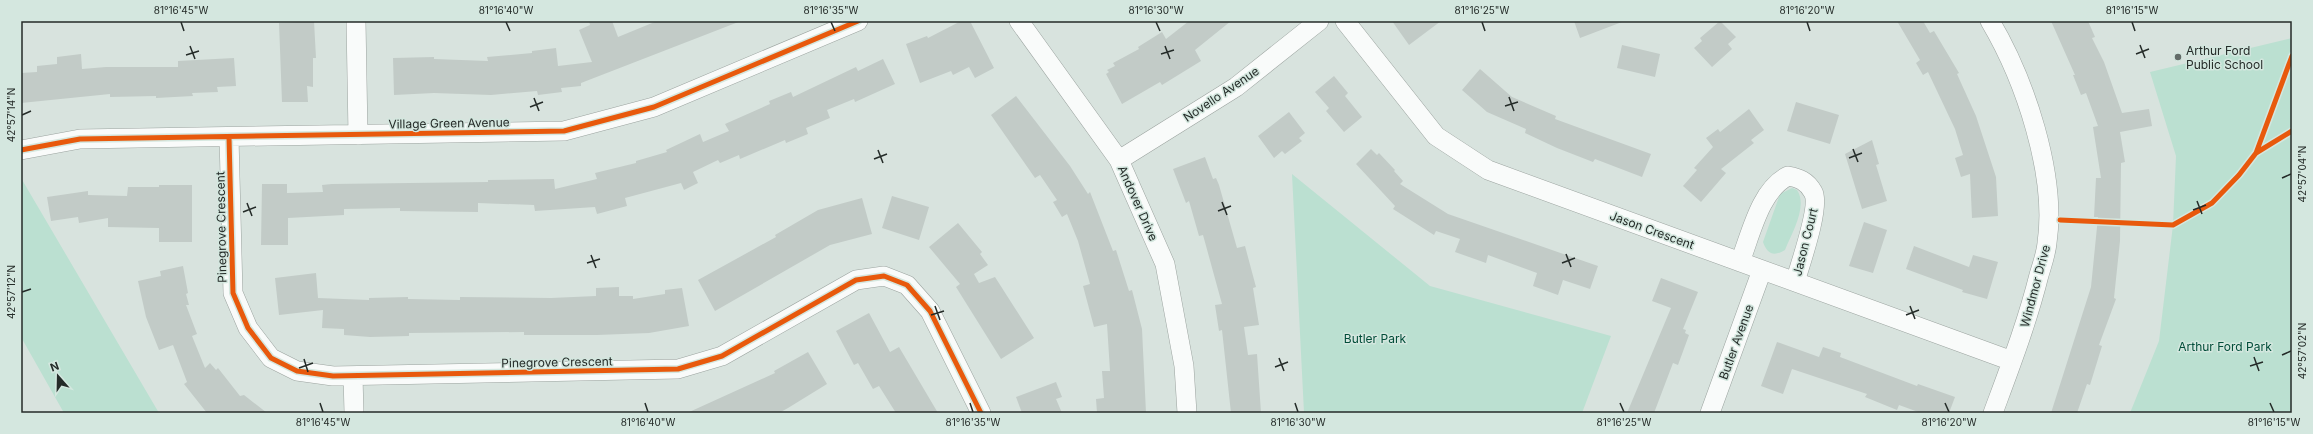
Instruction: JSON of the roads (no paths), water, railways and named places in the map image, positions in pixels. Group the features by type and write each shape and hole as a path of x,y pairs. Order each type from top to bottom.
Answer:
{"street":[{"path":"356,21 358,134"},
{"name":"Village Green Avenue","path":"21,150 80,139 564,131 654,107 858,21"},
{"name":"Andover Drive","path":"1019,21 1119,160 1165,264 1184,366 1187,413"},
{"name":"Novello Avenue","path":"1119,160 1236,88 1319,21"},
{"name":"Jason Crescent","path":"1345,21 1436,136 1488,170 2012,361"},
{"name":"Windmor Drive","path":"1990,21 2001,38 2033,118 2048,187 2047,243 2030,312 1993,413"},
{"name":"Pinegrove Crescent","path":"230,137 233,293 248,328 271,358 297,371 333,376 353,376 678,369 722,356 856,280 884,276 907,285 930,311 981,413"},
{"name":"Jason Court","path":"1740,262 1766,195 1777,181 1788,176 1802,180 1814,193 1815,210 1795,282"},
{"name":"Butler Avenue","path":"1710,413 1762,270"},
{"path":"353,376 354,413"}],"place":[{"name":"Arthur Ford Public School","path":"2178,57"}],"park label":[{"name":"Butler Park","path":"1375,338"},
{"name":"Arthur Ford Park","path":"2225,346"}]}
